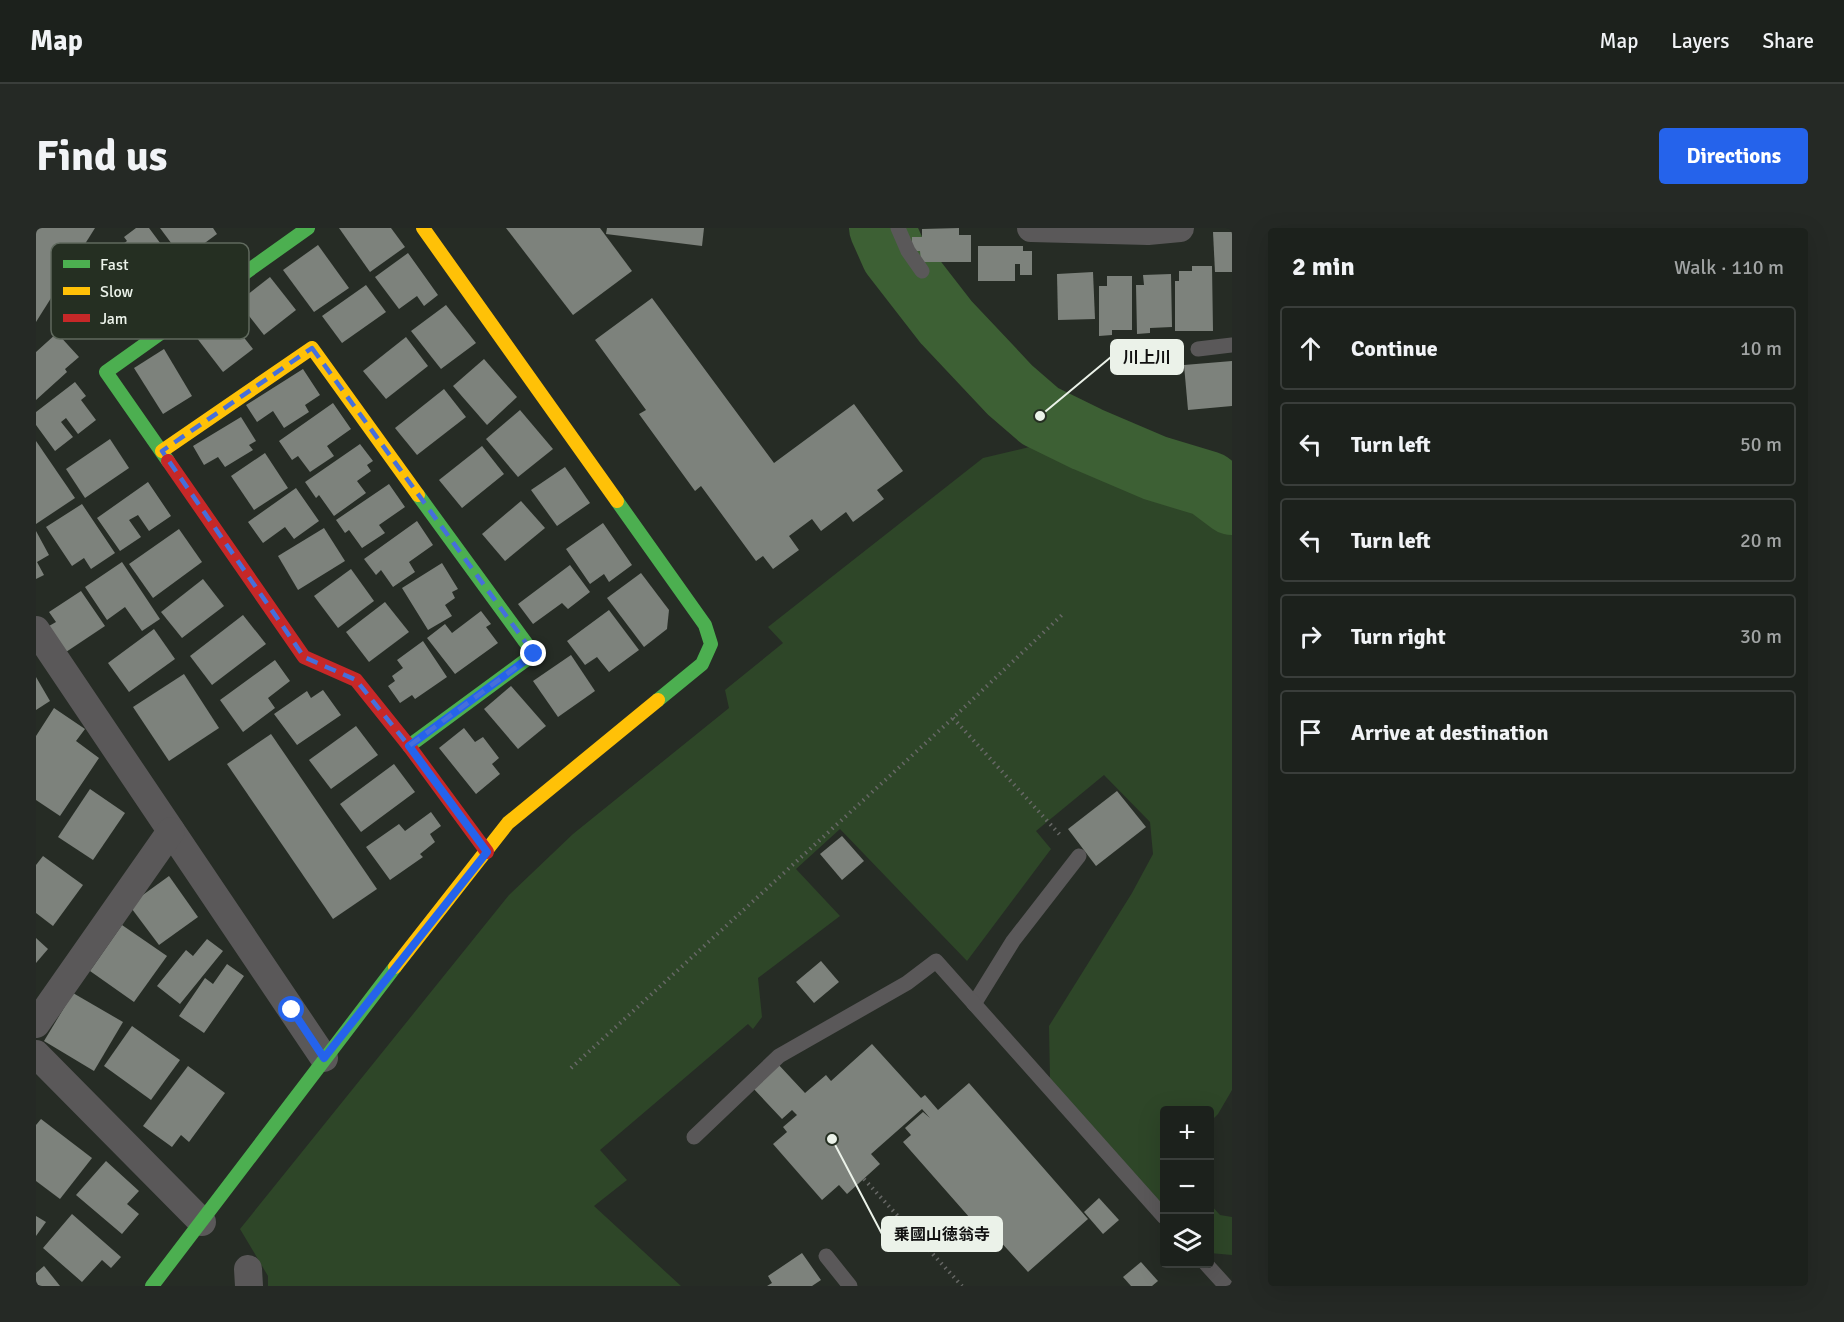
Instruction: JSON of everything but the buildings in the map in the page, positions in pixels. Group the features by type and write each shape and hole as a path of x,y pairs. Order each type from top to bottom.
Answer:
{"street":[{"path":"249,270 308,228"},
{"path":"152,1286 324,1058 508,823 702,664 711,644 705,625 423,228"},
{"path":"1031,228 1148,231 1180,228"},
{"path":"152,339 106,372 304,657 356,680 409,746 487,852"},
{"path":"162,451 312,348 534,654 409,746"},
{"path":"36,630 324,1058"},
{"path":"36,1024 171,831"},
{"path":"36,1054 202,1222"}],"lane":[{"path":"898,228 908,251 922,271"},
{"path":"1198,350 1232,345"},
{"path":"974,1004 1013,940 1079,856"},
{"path":"694,1137 779,1056 907,983 936,961 1161,1214"},
{"path":"826,1256 850,1286"},
{"path":"1210,1268 1226,1286"}],"path":[{"path":"571,1068 1062,615"},
{"path":"953,718 1079,856"},
{"path":"864,1179 962,1286"}],"highlighted area":[{"path":"312,348 534,654 409,746 356,680 304,657 162,451"}],"green space":[{"path":"1063,439 1194,487 1222,507 1232,521 1232,1090 1214,1118 1214,1106 1160,1106 1160,1203 1050,1079 1049,1026 1132,893 1153,854 1150,822 1104,775 1036,831 1051,849 967,961 840,829 796,869 840,916 758,978 762,1017 753,1029 748,1024 600,1150 627,1180 594,1206 681,1286 268,1286 268,1276 240,1229 509,895 573,834 729,708 725,690 783,643 768,627 983,458"},
{"path":"1214,1208 1220,1215 1232,1217 1232,1255 1214,1253"}],"waterway":[{"path":"882,228 894,255 946,322 1010,390 1040,416 1155,468 1208,484 1232,502"}],"traffic: fast":[{"path":"249,270 308,228"},
{"path":"152,339 106,372 168,461"},
{"path":"409,746 534,654 418,495"},
{"path":"617,501 705,625 711,644 702,664 658,700"},
{"path":"152,1286 395,967"}],"traffic: slow":[{"path":"423,228 617,501"},
{"path":"162,451 312,348 418,495"},
{"path":"395,967 508,823 658,700"}],"traffic: jam":[{"path":"168,461 304,657 356,680 409,746 487,852"}],"place":[{"name":"川上川","path":"1040,416"},
{"name":"乗國山徳翁寺","path":"832,1139"}],"route":[{"path":"292,1010 324,1058 487,852 409,746 534,654"}]}
